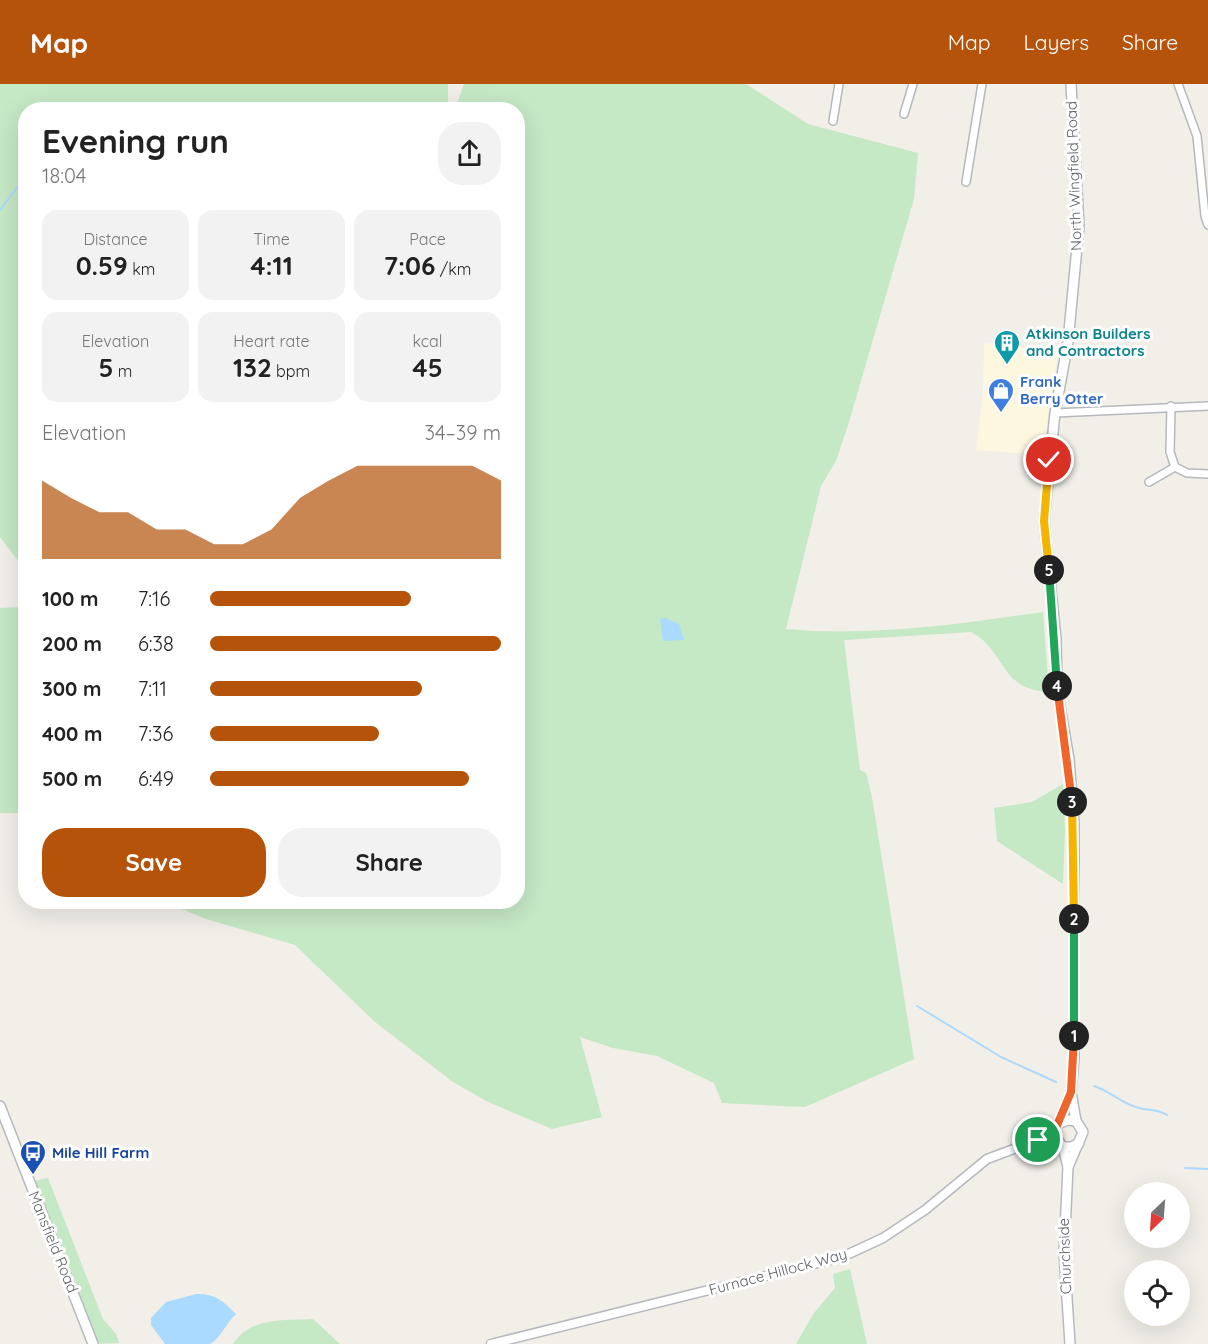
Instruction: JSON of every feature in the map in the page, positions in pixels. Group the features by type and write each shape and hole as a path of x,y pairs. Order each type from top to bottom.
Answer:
{"main road":[{"name":"North Wingfield Road","path":"1071,84 1078,236 1068,342 1054,413 1044,521 1056,639 1058,689 1069,759 1074,823 1074,1059 1071,1092 1076,1122"},
{"name":"North Wingfield Road","path":"1058,1126 1071,1092"},
{"name":"Mansfield Road","path":"0,1106 93,1344"},
{"path":"1068,1120 1076,1122 1083,1132 1079,1143 1072,1148 1061,1145 1058,1126 1068,1120"},
{"name":"Churchside","path":"1068,1167 1079,1143"},
{"name":"Churchside","path":"1061,1145 1068,1167 1064,1252 1070,1344"}],"street":[{"path":"833,121 839,84"},
{"path":"904,114 913,84"},
{"path":"966,182 982,84"},
{"path":"1178,84 1197,136 1208,225"},
{"path":"1171,406 1170,452 1175,467 1187,473 1208,474"},
{"path":"1054,413 1208,406"},
{"path":"1149,482 1175,467"},
{"name":"Furnace Hillock Way","path":"491,1344 842,1257 883,1238 925,1210 987,1159 1038,1140 1058,1126"},
{"name":"Furnace Hillock Way","path":"1038,1140 1061,1145"}],"shaded area":[{"path":"984,343 1058,351 1042,455 976,450 983,393"}],"green space":[{"path":"0,84 448,84 448,102 18,102 18,561 0,537"},
{"path":"464,84 746,84 808,124 918,153 914,199 849,422 836,461 821,486 786,629 850,631 915,628 1043,612 1049,692 1033,690 1021,684 1012,677 983,640 971,632 844,640 860,770 866,773 872,797 914,1059 805,1107 722,1103 714,1083 657,1056 613,1048 580,1037 602,1117 552,1129 488,1102 453,1082 375,1022 295,945 206,919 181,909 525,909 525,102 458,102"},
{"path":"18,607 18,813 0,813 0,608"},
{"path":"1063,784 1065,830 1063,884 997,841 994,808 1032,802"},
{"path":"48,1178 103,1319 116,1334 119,1343 95,1344 34,1181"},
{"path":"850,1269 867,1344 796,1344 814,1313 835,1288 833,1274"},
{"path":"313,1319 340,1344 233,1344 241,1335 259,1324 280,1320"}],"water":[{"path":"665,618 679,624 684,640 663,641 660,619"},
{"path":"196,1294 218,1299 236,1314 210,1344 165,1344 151,1325 151,1318 166,1302"}],"waterway":[{"path":"0,210 18,186"},
{"path":"917,1006 1001,1057 1056,1082"},
{"path":"1094,1086 1133,1106 1156,1110 1167,1115"},
{"path":"1185,1168 1208,1169"}],"place":[{"name":"Atkinson Builders and Contractors","path":"1007,366"},
{"name":"Frank Berry Otter","path":"1001,414"},
{"name":"Mile Hill Farm","path":"33,1176"}],"route":[{"path":"1038,1140 1055,1130 1060,1123 1071,1092 1074,1059 1074,823 1069,759 1058,689 1056,639 1044,521 1049,460"}]}
